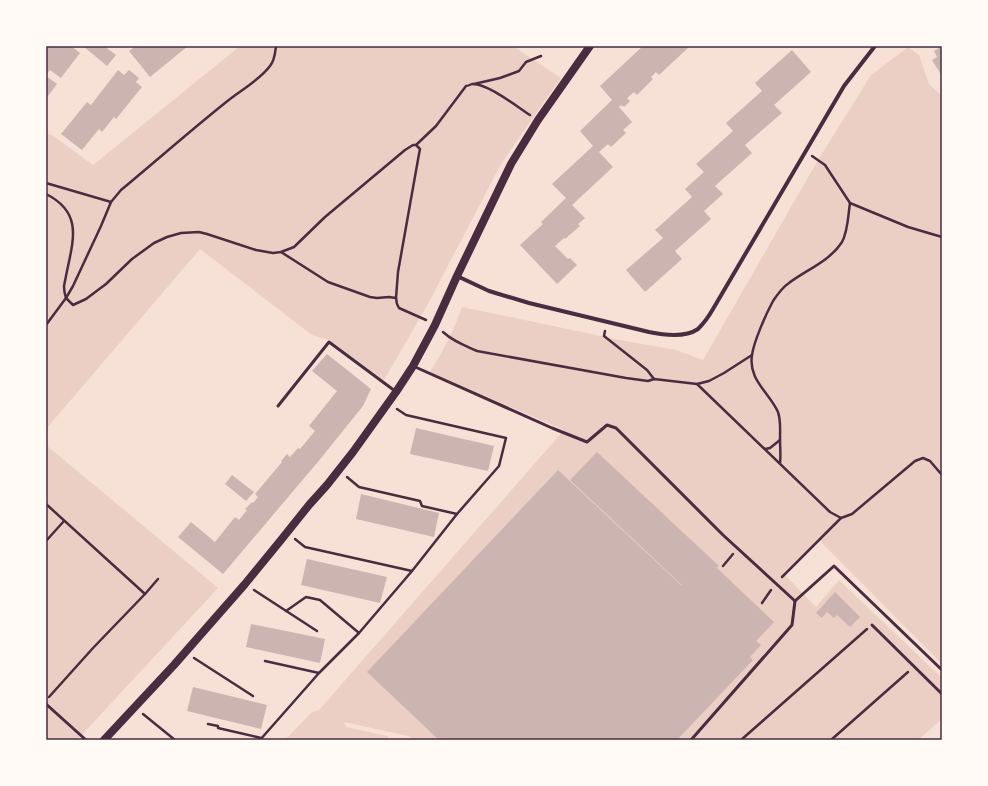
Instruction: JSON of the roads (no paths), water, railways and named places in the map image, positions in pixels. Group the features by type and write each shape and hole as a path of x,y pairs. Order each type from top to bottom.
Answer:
{"main road":[{"path":"104,740 186,652 245,584 327,485 389,403 413,366 435,325 511,164 538,120 590,46"}],"street":[{"path":"457,276 489,291 530,303 649,332 664,335 677,335 696,330 714,309 844,86 875,46"}],"lane":[{"path":"278,406 329,342 396,392"},
{"path":"413,366 587,442 608,425 616,428 723,535 795,601"},
{"path":"692,740 792,625 795,601 834,566 942,670"},
{"path":"872,625 942,694"},
{"path":"46,704 86,740"}]}
